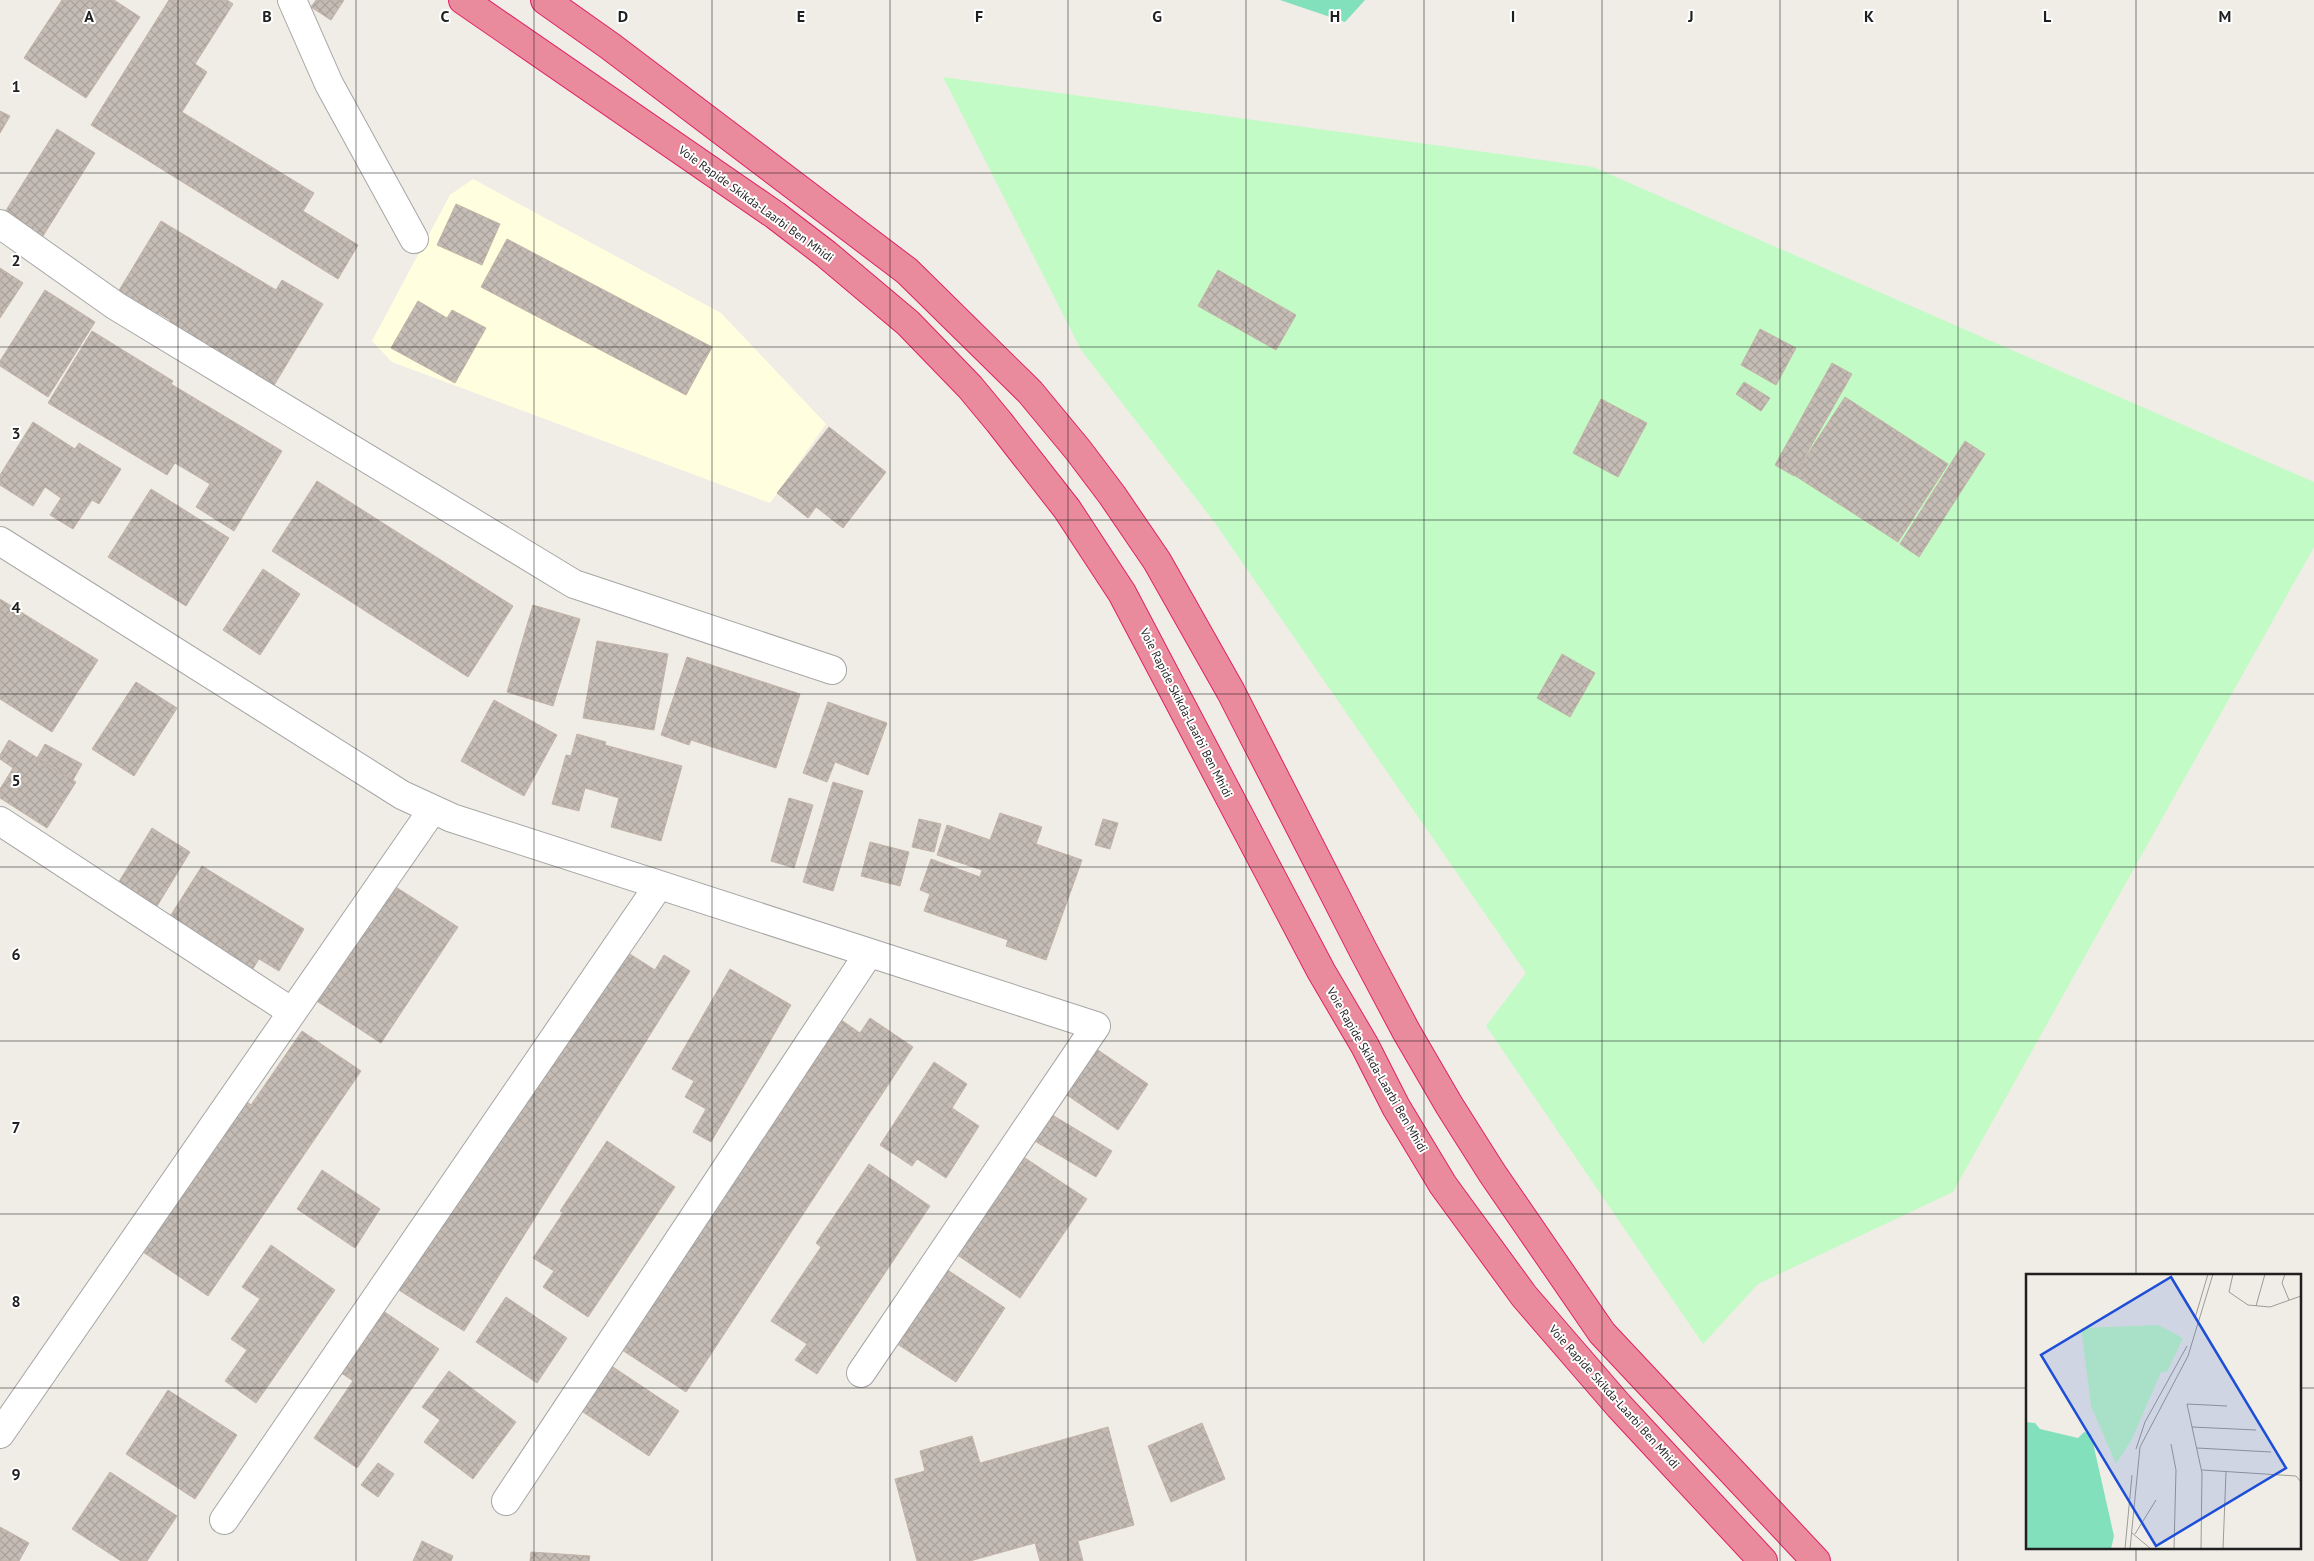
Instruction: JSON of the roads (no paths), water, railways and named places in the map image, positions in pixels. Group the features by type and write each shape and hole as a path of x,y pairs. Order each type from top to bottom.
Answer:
{"highway":[{"name":"Voie Rapide Skikda-Laarbi Ben Mhidi","path":"463,0 775,215 826,254 908,323 970,387 1030,458 1067,509 1122,592 1316,963 1364,1046 1396,1107 1444,1185 1524,1296 1619,1406 1763,1561"},
{"path":"544,0 610,46 907,272 1030,392 1078,450 1112,495 1162,569 1231,692 1406,1030 1449,1106 1497,1181 1602,1333 1816,1561"}],"street":[{"path":"292,0 329,84 414,239"},
{"path":"0,224 116,306 574,584 832,670"},
{"path":"0,541 402,795 452,818 1096,1026 862,1373"},
{"path":"0,1434 433,809"},
{"path":"0,821 292,1012"},
{"path":"224,1520 658,885"},
{"path":"506,1502 869,953"}]}
